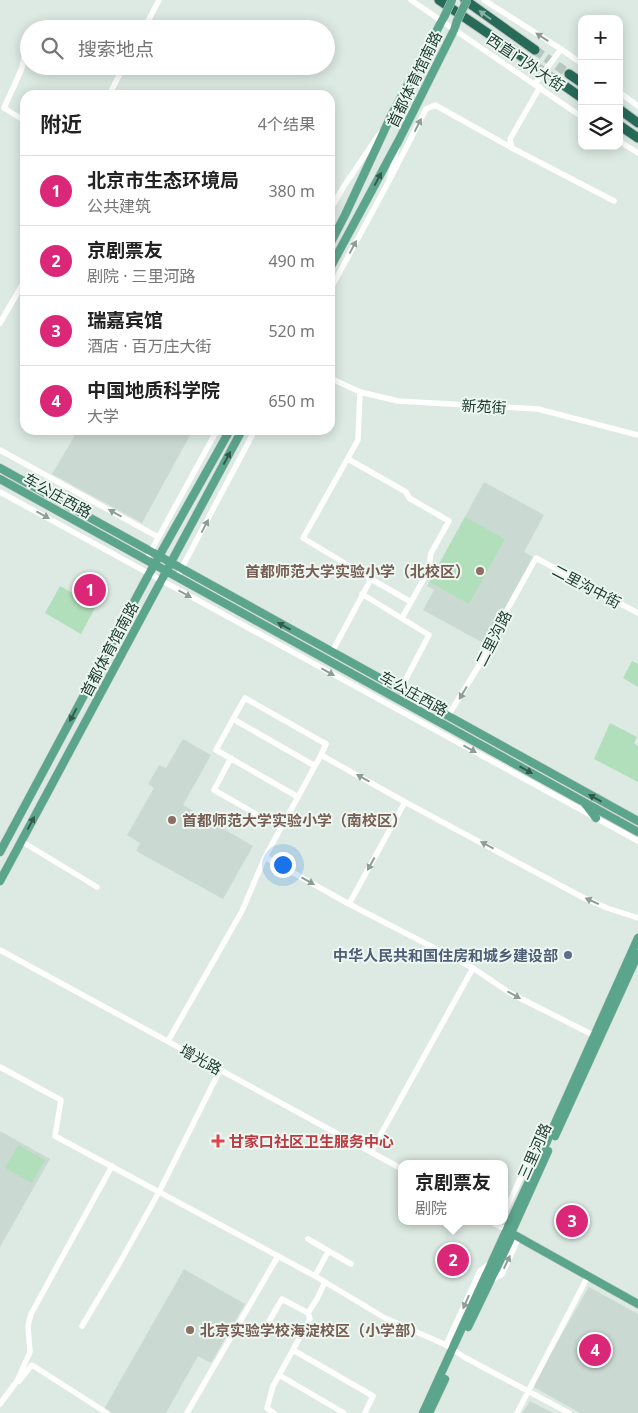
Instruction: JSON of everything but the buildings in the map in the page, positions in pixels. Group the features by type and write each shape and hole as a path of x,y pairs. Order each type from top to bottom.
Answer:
{"highway":[{"name":"西直门外大街","path":"466,0 535,50"},
{"name":"西直门外大街","path":"445,1 527,60"},
{"name":"西直门外大街","path":"570,74 578,80"},
{"name":"西直门外大街","path":"562,84 578,95"},
{"path":"623,112 638,123"},
{"path":"623,128 638,138"}],"main road":[{"name":"首都体育馆南路","path":"335,259 399,140 454,30 466,0"},
{"name":"首都体育馆南路","path":"335,234 391,116 443,18 445,1"},
{"name":"首都体育馆南路","path":"0,852 149,574 227,435"},
{"name":"首都体育馆南路","path":"0,881 239,435"},
{"name":"车公庄西路","path":"0,468 638,821"},
{"name":"车公庄西路","path":"0,479 638,832"},
{"path":"583,802 596,818"},
{"name":"三里河路","path":"429,1413 452,1348 490,1281 510,1240 508,1230 638,938"},
{"name":"三里河路","path":"423,1413 491,1263 508,1230 594,1035 638,954"},
{"path":"508,1230 638,1304"}],"street":[{"path":"149,20 159,0"},
{"name":"西直门外大街","path":"411,0 443,18 454,30 578,113"},
{"name":"西直门外大街","path":"484,0 578,61"},
{"path":"512,148 510,139 537,86 562,49"},
{"path":"20,72 4,108 20,118"},
{"path":"112,90 119,75"},
{"path":"623,95 638,106"},
{"path":"389,181 426,109 435,104 512,148 614,201"},
{"name":"首都体育馆南路","path":"335,201 391,116"},
{"name":"首都体育馆南路","path":"335,281 389,181 399,140"},
{"path":"623,144 638,153"},
{"path":"0,323 20,289"},
{"name":"新苑街","path":"335,380 360,392 398,401 538,408 638,435"},
{"path":"360,392 358,440 303,538 411,602"},
{"path":"146,560 213,435"},
{"path":"177,577 252,435"},
{"path":"0,450 158,536"},
{"path":"348,459 406,492 409,498 449,521 431,553 428,571 402,618"},
{"path":"0,492 638,841"},
{"name":"二里沟中街","path":"536,558 638,613"},
{"name":"二里沟路","path":"448,716 486,654 491,639 536,558"},
{"path":"332,652 371,579"},
{"path":"362,594 429,635 400,690"},
{"path":"168,1041 242,911 265,857 281,828 298,797 315,766 321,755 326,744 245,698 216,750 298,797"},
{"path":"233,719 315,766"},
{"path":"321,755 582,897 606,908 638,918"},
{"path":"231,758 214,790 281,828"},
{"path":"349,904 406,802"},
{"path":"21,841 97,887"},
{"path":"265,857 349,904 473,968 510,993 594,1035"},
{"name":"增光路","path":"0,950 398,1167"},
{"path":"371,1152 473,968"},
{"path":"0,1067 60,1100 55,1136 326,1282 385,1318 452,1348 464,1357 569,1413"},
{"path":"82,1326 159,1192 220,1070"},
{"name":"三里河路","path":"508,1205 531,1155 547,1142"},
{"path":"0,1404 17,1381 30,1352 28,1326 31,1314 112,1166"},
{"path":"308,1239 351,1264"},
{"path":"315,1276 328,1252"},
{"path":"187,1413 278,1256"},
{"path":"517,1413 588,1276"},
{"path":"308,1313 326,1282"},
{"path":"268,1323 282,1299 308,1313 310,1319 273,1386 268,1408 274,1413"},
{"path":"293,1350 373,1396 365,1413"},
{"path":"16,1384 32,1365 107,1413"},
{"path":"279,1375 344,1413"}],"shaded area":[{"path":"75,435 190,435 142,523 52,474"},
{"name":"首都师范大学实验小学（北校区）","path":"484,482 544,515 524,552 533,557 485,644 423,610 434,590 427,586"},
{"name":"首都师范大学实验小学（南校区）","path":"183,739 211,755 183,805 253,846 223,899 136,851 140,843 127,835 154,788 148,784 159,765 166,768"},
{"path":"0,1131 50,1159 0,1247"},
{"name":"北京实验学校海淀校区（小学部）","path":"184,1269 245,1304 211,1363 198,1356 166,1413 112,1413 104,1409"},
{"path":"589,1287 638,1314 638,1413 580,1413 532,1386"},
{"path":"530,1401 553,1413 522,1413"}],"green space":[{"path":"465,517 505,539 469,604 429,582"},
{"path":"60,586 96,606 81,634 45,613"},
{"path":"632,661 638,664 638,687 623,678"},
{"path":"610,723 637,737 634,743 638,746 638,782 594,759"},
{"path":"18,1145 45,1160 32,1183 5,1168"}],"tunnel":[{"path":"535,50 569,74"},
{"path":"527,60 562,84"}],"place":[{"name":"首都师范大学实验小学（北校区）","path":"480,571"},
{"name":"北京市生态环境局","path":"90,590"},
{"name":"首都师范大学实验小学（南校区）","path":"172,820"},
{"name":"中华人民共和国住房和城乡建设部","path":"568,955"},
{"name":"甘家口社区卫生服务中心","path":"218,1141"},
{"name":"瑞嘉宾馆","path":"572,1221"},
{"name":"京剧票友","path":"453,1260"},
{"name":"北京实验学校海淀校区（小学部）","path":"190,1330"},
{"name":"中国地质科学院","path":"595,1350"}]}
